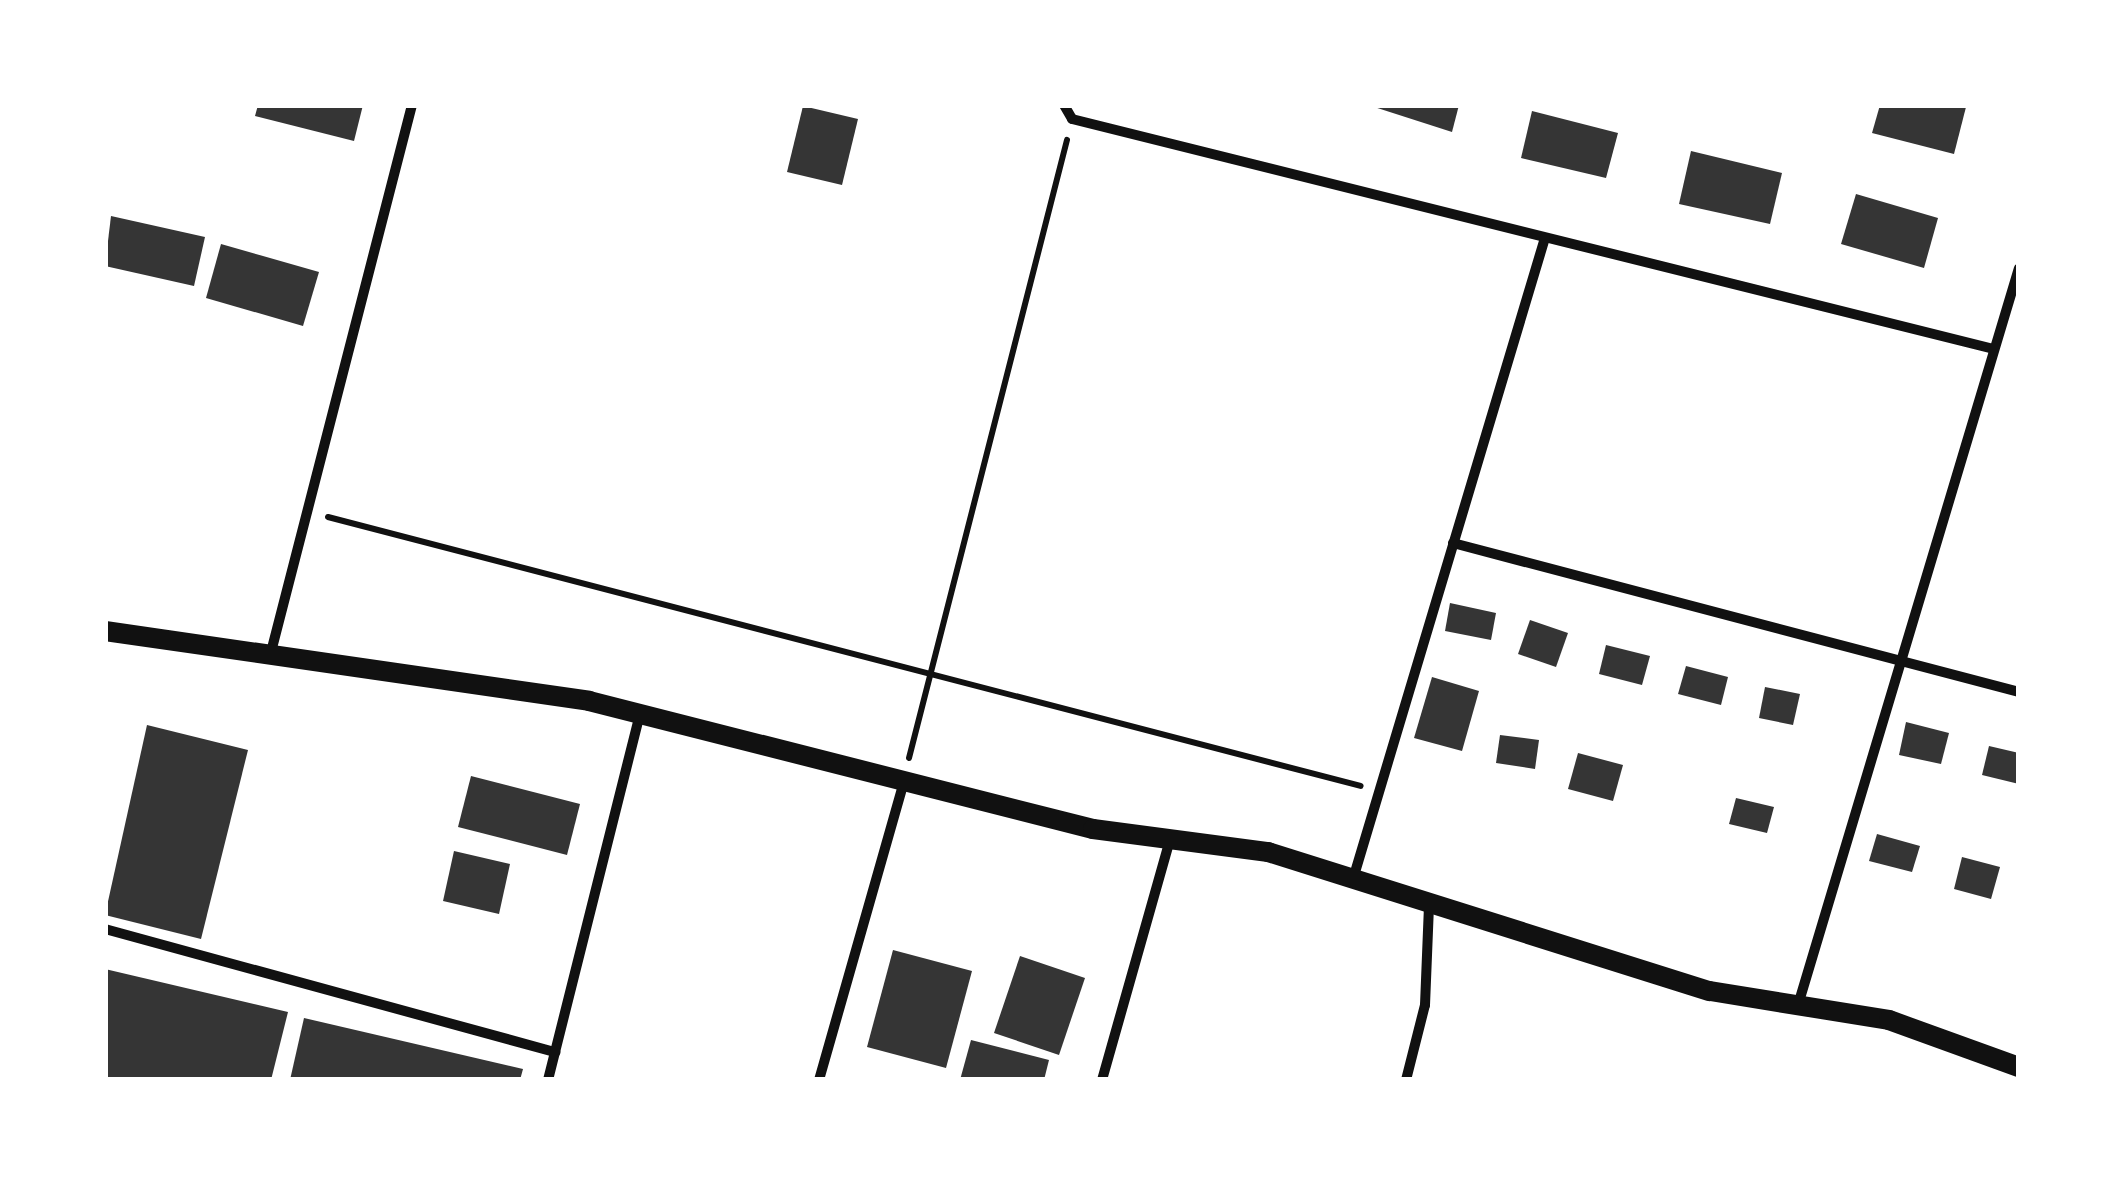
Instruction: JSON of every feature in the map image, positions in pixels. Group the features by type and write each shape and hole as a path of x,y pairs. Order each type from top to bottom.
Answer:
{"main road":[{"path":"105,631 640,713 1094,829 1268,852 1710,990 1889,1020 2019,1066"}],"street":[{"path":"269,659 412,105"},
{"path":"1064,105 1072,119 1994,349"},
{"path":"1353,880 1545,238"},
{"path":"1798,1005 2019,268"},
{"path":"1454,544 1898,664 2019,692"},
{"path":"548,1080 640,713"},
{"path":"819,1080 904,780"},
{"path":"1102,1080 1170,839"},
{"path":"1406,1080 1424,1005 1429,905"},
{"path":"105,929 555,1052"}],"path":[{"path":"904,780 1072,119"},
{"path":"308,511 1380,790"}],"building":[{"path":"258,105 363,105 354,141 255,116"},
{"path":"1368,105 1459,105 1452,132"},
{"path":"1880,105 1966,107 1954,154 1872,133"},
{"path":"803,106 858,119 842,185 787,172"},
{"path":"1532,111 1618,133 1606,178 1521,158"},
{"path":"1691,151 1782,173 1770,224 1679,204"},
{"path":"1856,194 1938,218 1924,268 1841,244"},
{"path":"111,216 205,237 194,286 105,266"},
{"path":"221,244 319,272 303,326 206,298"},
{"path":"1450,603 1496,613 1491,640 1445,631"},
{"path":"1530,620 1568,633 1556,667 1518,654"},
{"path":"1606,645 1650,656 1642,685 1599,674"},
{"path":"1686,666 1728,677 1721,705 1678,694"},
{"path":"1432,677 1479,691 1462,751 1414,738"},
{"path":"1765,687 1800,694 1793,725 1759,718"},
{"path":"1906,722 1949,733 1941,764 1899,755"},
{"path":"147,725 248,750 201,939 105,915"},
{"path":"1500,735 1539,740 1535,769 1496,763"},
{"path":"1989,746 2019,753 2019,784 1982,775"},
{"path":"1578,753 1623,765 1613,801 1568,789"},
{"path":"471,776 580,804 567,855 458,827"},
{"path":"1736,798 1774,807 1767,833 1729,824"},
{"path":"1877,834 1920,846 1912,872 1869,861"},
{"path":"454,851 510,864 499,914 443,901"},
{"path":"1962,857 2000,867 1991,899 1954,889"},
{"path":"893,950 972,971 946,1068 867,1047"},
{"path":"1020,956 1085,978 1059,1055 994,1033"},
{"path":"105,969 288,1012 271,1080 105,1080"},
{"path":"304,1018 523,1069 520,1080 290,1080"},
{"path":"971,1040 1049,1060 1044,1080 960,1080"}]}
